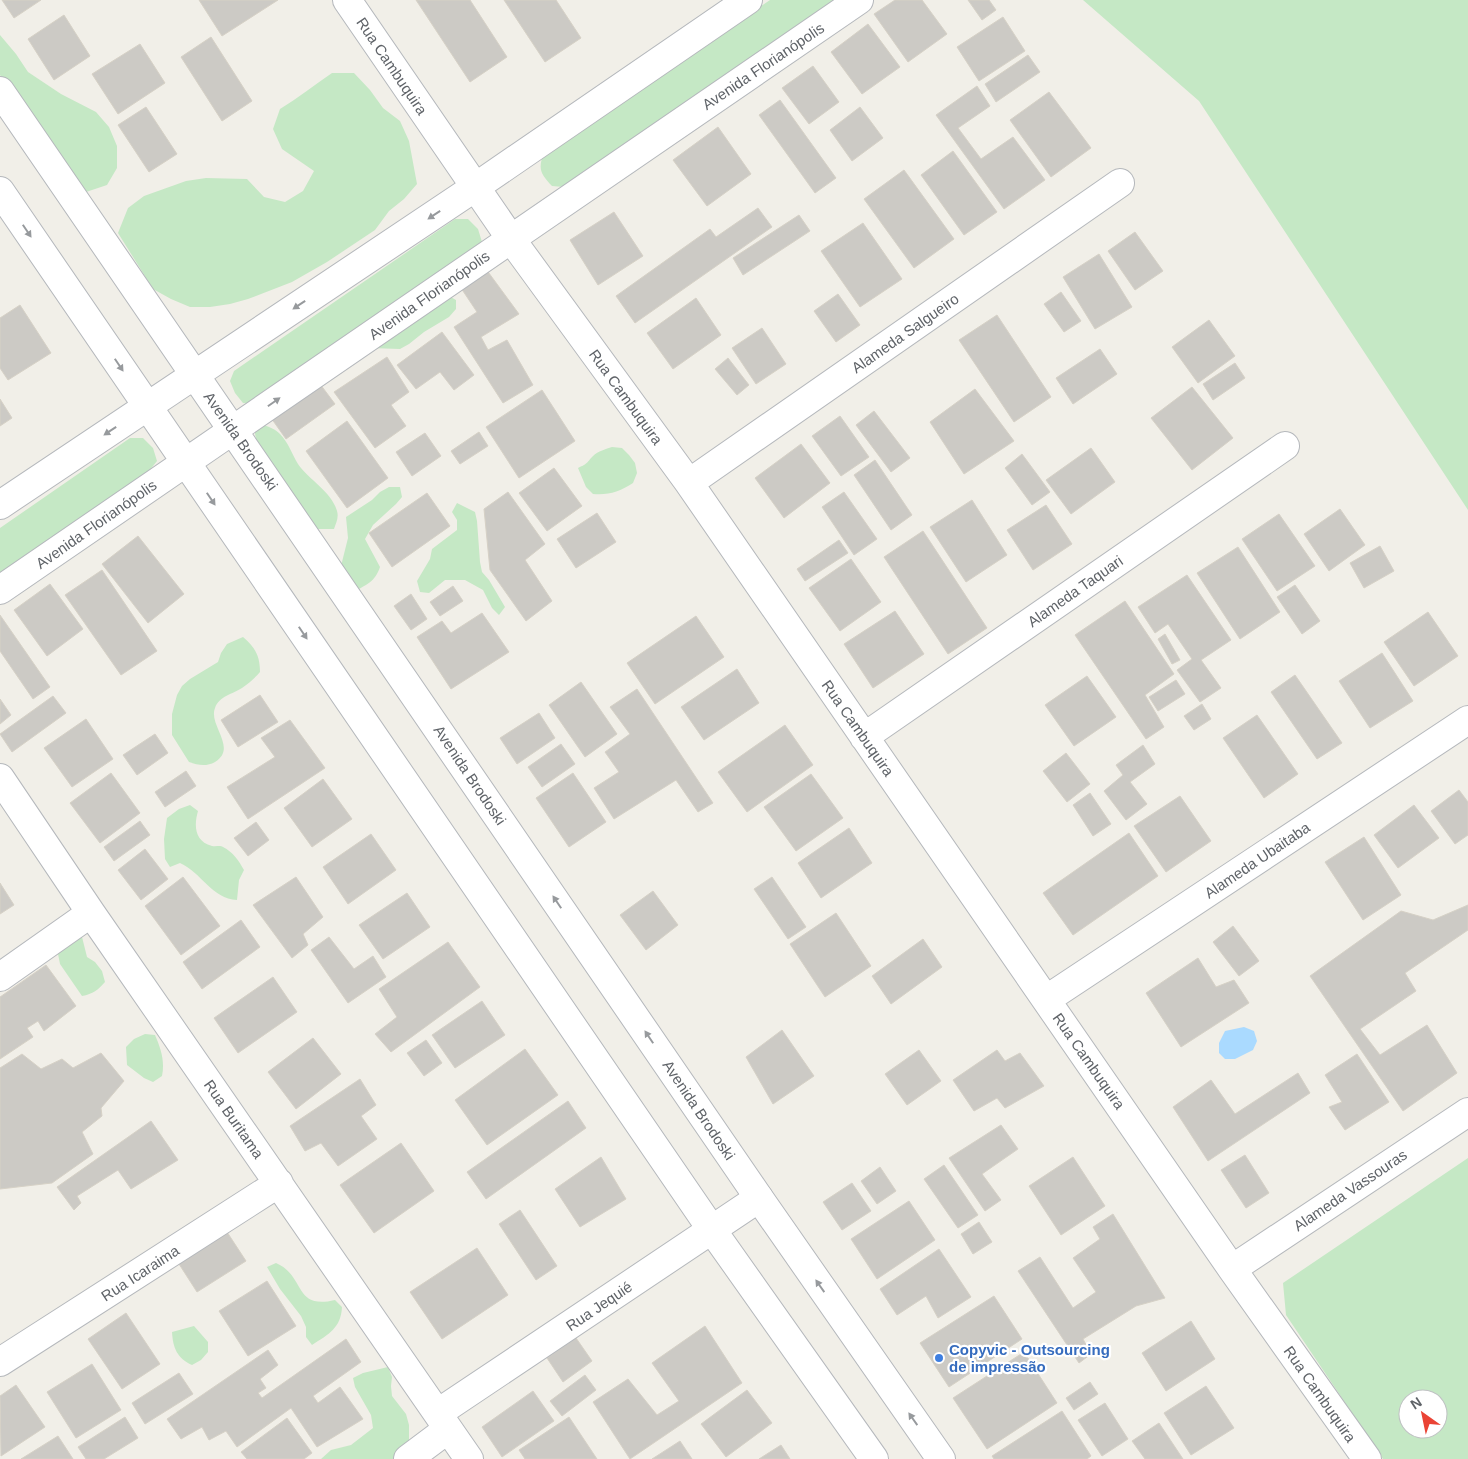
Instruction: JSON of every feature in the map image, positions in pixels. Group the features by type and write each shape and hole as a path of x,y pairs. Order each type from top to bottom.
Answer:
{"street":[{"name":"Rua Cambuquira","path":"347,0 510,239 689,483 1232,1269 1366,1459"},
{"path":"0,505 474,188 748,0"},
{"name":"Avenida Florianópolis","path":"0,590 859,0"},
{"name":"Avenida Brodoski","path":"0,91 759,1198 941,1459"},
{"name":"Alameda Salgueiro","path":"689,483 1120,183"},
{"path":"0,191 712,1230 874,1459"},
{"name":"Alameda Taquari","path":"864,737 1285,446"},
{"name":"Alameda Ubaitaba","path":"1047,999 1468,720"},
{"name":"Rua Buritama","path":"0,778 91,913 469,1459"},
{"path":"0,977 91,913"},
{"name":"Alameda Vassouras","path":"1232,1269 1468,1112"},
{"name":"Rua Icaraima","path":"0,1362 279,1183"},
{"name":"Rua Jequié","path":"408,1459 443,1421 759,1198"}],"green space":[{"path":"770,0 838,0 564,187 552,186 545,178 541,168 543,155"},
{"path":"1083,0 1468,0 1468,510 1199,101"},
{"path":"0,35 28,72 61,94 96,112 109,127 117,146 117,168 107,185 86,192 8,88 0,75"},
{"path":"332,73 354,73 383,108 400,121 409,141 417,184 404,199 389,211 375,230 327,262 292,282 248,299 210,307 190,307 153,289 118,233 128,208 144,196 186,181 206,178 247,179 264,197 285,202 303,191 314,171 282,149 273,129 280,109"},
{"path":"455,219 468,219 478,229 482,242 255,404 243,403 235,393 230,381 234,371"},
{"path":"447,295 456,300 456,309 449,317 400,349 370,348"},
{"path":"263,425 272,428 283,437 298,464 330,498 338,514 334,529 313,529 256,439 254,428"},
{"path":"130,438 143,438 153,448 157,461 149,471 0,574 0,528"},
{"path":"612,447 622,448 635,463 637,473 633,483 614,492 593,494 586,487 578,468 586,464 597,453"},
{"path":"389,487 400,487 402,497 373,525 365,539 380,567 373,580 353,592 340,570 348,538 346,517"},
{"path":"457,503 475,512 482,572 505,607 499,615 492,608 483,590 465,580 445,580 429,593 420,592 417,581 430,559 432,549 457,530 457,520 452,512"},
{"path":"243,637 256,652 260,672 242,688 223,698 215,708 215,722 224,750 221,756 215,762 208,765 189,762 172,735 172,714 177,695 182,686 190,679 218,662 227,644"},
{"path":"190,805 198,811 196,827 202,840 206,844 221,846 230,851 244,870 239,880 237,900 220,895 194,872 180,863 170,867 165,859 164,839 167,818 179,809"},
{"path":"82,937 87,957 95,962 102,971 105,982 95,991 82,996 60,964 58,954 63,944"},
{"path":"145,1034 155,1035 162,1055 162,1076 153,1082 144,1078 127,1065 126,1047 134,1039"},
{"path":"1468,1158 1468,1459 1383,1459 1286,1315 1283,1283"},
{"path":"276,1263 292,1276 306,1296 312,1300 322,1302 335,1300 342,1307 337,1325 329,1334 312,1345 306,1337 306,1327 301,1316 280,1289 267,1267"},
{"path":"194,1326 208,1342 208,1352 201,1360 192,1365 179,1356 173,1343 172,1332"},
{"path":"388,1367 392,1377 392,1396 406,1414 409,1425 409,1446 403,1454 394,1459 321,1459 331,1450 351,1445 373,1428 371,1415 355,1387 353,1378 363,1373"}],"water":[{"path":"1244,1027 1254,1031 1257,1041 1253,1050 1235,1059 1225,1059 1219,1053 1219,1043 1225,1031"}],"building":[{"path":"2,0 41,0 14,18"},
{"path":"199,0 278,0 222,36"},
{"path":"416,0 470,0 507,57 470,82"},
{"path":"504,0 556,0 581,38 545,62"},
{"path":"895,0 922,0 947,34 908,62 874,14"},
{"path":"968,0 989,0 996,10 982,20"},
{"path":"64,15 90,56 54,80 28,39"},
{"path":"1003,17 1025,51 979,81 957,47"},
{"path":"868,24 900,67 862,94 831,52"},
{"path":"211,37 252,101 222,121 181,57"},
{"path":"140,44 165,83 118,114 92,74"},
{"path":"1028,55 1040,72 996,102 985,84"},
{"path":"813,66 839,102 809,124 782,88"},
{"path":"977,86 990,106 958,128 981,159 1013,137 1045,180 1004,209 936,115"},
{"path":"1049,92 1091,148 1051,177 1010,120"},
{"path":"780,100 836,178 815,193 759,115"},
{"path":"146,107 177,154 149,172 118,125"},
{"path":"860,107 883,138 852,161 830,130"},
{"path":"718,127 751,174 707,206 673,160"},
{"path":"953,151 997,212 964,235 921,175"},
{"path":"904,170 954,239 914,268 864,199"},
{"path":"758,208 772,227 635,323 616,296 710,229 716,237"},
{"path":"614,212 643,256 598,285 570,240"},
{"path":"799,215 810,231 743,275 733,258"},
{"path":"863,223 902,279 860,307 821,251"},
{"path":"1135,232 1163,271 1135,290 1108,251"},
{"path":"1099,254 1132,307 1095,329 1063,277"},
{"path":"483,265 519,314 481,337 488,350 507,340 533,385 503,403 454,327 477,312 457,282"},
{"path":"1061,292 1081,321 1064,332 1044,304"},
{"path":"838,294 860,325 836,342 814,311"},
{"path":"696,298 721,335 673,369 647,333"},
{"path":"20,305 51,353 8,380 0,368 0,318"},
{"path":"997,315 1051,397 1014,422 959,340"},
{"path":"1209,320 1235,356 1198,383 1172,347"},
{"path":"762,328 786,364 756,384 732,348"},
{"path":"442,332 474,375 454,390 440,372 416,389 397,365"},
{"path":"1100,349 1117,374 1073,404 1056,378"},
{"path":"387,357 409,392 391,405 406,426 375,448 334,392"},
{"path":"728,358 749,385 737,395 715,369"},
{"path":"1235,363 1245,378 1213,400 1203,384"},
{"path":"317,380 335,404 286,439 269,415"},
{"path":"1192,387 1233,438 1192,470 1151,418"},
{"path":"975,389 1014,441 964,474 930,422"},
{"path":"542,390 575,441 519,478 486,427"},
{"path":"0,399 12,418 0,426"},
{"path":"874,411 910,458 891,472 856,425"},
{"path":"840,416 869,457 841,476 812,436"},
{"path":"347,421 388,478 347,508 306,451"},
{"path":"479,432 488,446 460,464 451,451"},
{"path":"425,433 441,456 412,476 396,452"},
{"path":"801,444 830,483 784,518 755,478"},
{"path":"1091,448 1115,482 1071,514 1046,480"},
{"path":"1022,454 1050,492 1032,505 1005,468"},
{"path":"875,460 912,515 891,530 854,475"},
{"path":"554,468 582,506 547,531 519,493"},
{"path":"508,492 545,544 525,560 552,601 526,621 490,570 484,509"},
{"path":"844,492 877,539 854,555 822,507"},
{"path":"427,493 450,526 392,567 369,533"},
{"path":"972,500 1007,555 966,582 930,527"},
{"path":"1046,505 1072,544 1033,570 1007,530"},
{"path":"1340,509 1365,545 1329,571 1304,534"},
{"path":"597,513 616,542 576,568 557,539"},
{"path":"1279,514 1315,566 1277,591 1242,539"},
{"path":"923,531 987,628 948,654 884,557"},
{"path":"138,536 184,594 148,623 102,564"},
{"path":"839,540 848,553 805,581 797,569"},
{"path":"1380,546 1394,571 1364,588 1350,563"},
{"path":"1238,547 1280,612 1240,639 1197,573"},
{"path":"851,559 881,602 840,631 809,588"},
{"path":"102,570 157,651 121,675 65,595"},
{"path":"1187,575 1231,640 1201,660 1221,688 1200,702 1177,670 1192,659 1168,624 1155,633 1138,607"},
{"path":"50,584 83,629 47,656 14,610"},
{"path":"1295,585 1320,621 1302,634 1277,597"},
{"path":"453,586 463,601 440,616 430,602"},
{"path":"411,594 427,619 411,630 394,606"},
{"path":"1125,601 1174,674 1145,695 1164,727 1146,739 1075,635"},
{"path":"895,611 924,654 873,688 844,644"},
{"path":"1428,612 1458,656 1414,686 1384,642"},
{"path":"482,613 509,652 451,689 417,637 442,621 451,633"},
{"path":"0,615 50,687 33,699 0,651"},
{"path":"696,616 724,657 655,704 627,663"},
{"path":"1165,634 1180,660 1172,664 1158,639"},
{"path":"1382,653 1413,701 1370,728 1339,681"},
{"path":"737,669 759,703 704,740 681,707"},
{"path":"1295,675 1342,743 1317,759 1271,692"},
{"path":"1087,676 1116,717 1074,746 1045,705"},
{"path":"1176,680 1185,694 1158,711 1149,697"},
{"path":"581,682 617,734 585,757 549,705"},
{"path":"637,689 713,803 698,812 676,780 614,819 594,788 619,772 605,752 630,734 610,707"},
{"path":"260,695 278,722 238,747 221,720"},
{"path":"53,696 66,713 12,752 0,734"},
{"path":"0,699 11,715 0,724"},
{"path":"1202,704 1211,719 1194,730 1184,716"},
{"path":"539,713 555,738 517,764 500,738"},
{"path":"1257,715 1298,774 1264,798 1223,738"},
{"path":"86,719 113,759 72,787 44,748"},
{"path":"290,720 325,768 248,819 227,787 275,757 261,738"},
{"path":"785,725 813,765 747,812 718,772"},
{"path":"155,734 168,753 137,775 123,755"},
{"path":"561,744 575,764 542,787 528,767"},
{"path":"1143,745 1155,764 1130,782 1147,804 1126,820 1104,791 1123,775 1116,765"},
{"path":"1066,753 1090,784 1067,802 1043,771"},
{"path":"186,771 196,786 165,807 155,792"},
{"path":"111,773 140,813 100,843 70,803"},
{"path":"573,773 606,822 569,847 536,798"},
{"path":"811,774 843,818 796,851 764,807"},
{"path":"323,779 352,819 312,847 284,808"},
{"path":"1459,790 1468,802 1468,835 1455,844 1431,811"},
{"path":"1090,793 1111,824 1093,836 1073,805"},
{"path":"1180,796 1211,841 1166,872 1134,826"},
{"path":"1414,805 1439,838 1398,868 1374,835"},
{"path":"140,821 150,835 114,861 104,847"},
{"path":"256,822 269,840 248,856 234,838"},
{"path":"849,828 872,863 821,898 798,863"},
{"path":"1129,833 1158,876 1073,935 1043,893"},
{"path":"371,834 396,870 348,904 323,867"},
{"path":"1364,837 1401,895 1363,920 1325,862"},
{"path":"145,849 168,879 141,900 118,870"},
{"path":"183,877 220,926 181,955 145,906"},
{"path":"296,877 323,917 303,934 308,945 292,958 253,905"},
{"path":"772,877 806,927 788,939 754,889"},
{"path":"0,883 14,905 0,914"},
{"path":"653,891 678,925 646,950 620,915"},
{"path":"407,893 430,927 383,959 359,925"},
{"path":"1468,905 1468,930 1405,973 1416,991 1360,1029 1380,1055 1427,1025 1457,1073 1403,1111 1310,976 1401,911 1433,920"},
{"path":"836,913 871,966 825,997 790,944"},
{"path":"241,920 260,947 202,989 183,962"},
{"path":"1233,926 1259,961 1239,976 1213,942"},
{"path":"329,937 354,969 373,956 386,977 348,1003 311,950"},
{"path":"923,939 942,967 891,1004 872,976"},
{"path":"448,942 480,987 391,1052 375,1034 397,1017 379,989"},
{"path":"1198,958 1216,987 1234,980 1249,1003 1181,1047 1146,993"},
{"path":"46,965 76,1006 44,1031 38,1021 27,1028 33,1037 0,1059 0,997"},
{"path":"273,977 297,1012 238,1053 214,1018"},
{"path":"482,1001 505,1035 455,1068 432,1035"},
{"path":"782,1030 814,1076 773,1104 746,1057"},
{"path":"313,1038 341,1074 296,1109 268,1072"},
{"path":"426,1040 442,1063 424,1076 407,1053"},
{"path":"525,1049 558,1095 487,1145 455,1100"},
{"path":"919,1050 941,1081 907,1105 885,1074"},
{"path":"997,1050 1005,1061 1020,1053 1044,1086 1005,1108 997,1098 974,1111 953,1080"},
{"path":"101,1053 124,1081 101,1108 102,1116 82,1132 93,1154 52,1183 0,1189 0,1068 22,1054 41,1069 62,1059 73,1068"},
{"path":"1357,1054 1389,1102 1345,1130 1329,1107 1342,1102 1325,1075"},
{"path":"1298,1073 1310,1093 1208,1161 1173,1107 1211,1080 1235,1114"},
{"path":"360,1079 376,1105 361,1116 377,1139 338,1166 321,1143 305,1151 290,1126"},
{"path":"568,1101 586,1128 486,1199 467,1172"},
{"path":"151,1121 178,1160 131,1189 118,1170 77,1196 81,1203 74,1210 57,1187"},
{"path":"1001,1125 1018,1149 982,1174 1001,1200 985,1211 949,1158"},
{"path":"401,1143 434,1191 374,1233 340,1185"},
{"path":"1245,1155 1269,1193 1246,1208 1221,1170"},
{"path":"601,1157 626,1199 580,1227 555,1189"},
{"path":"1073,1157 1105,1206 1061,1235 1029,1186"},
{"path":"944,1165 978,1215 958,1228 924,1179"},
{"path":"880,1167 896,1191 877,1204 861,1181"},
{"path":"852,1183 871,1211 842,1230 823,1202"},
{"path":"909,1201 935,1240 877,1279 851,1239"},
{"path":"520,1210 557,1266 536,1280 499,1224"},
{"path":"1113,1214 1165,1298 1136,1306 1083,1339 1091,1354 1079,1363 1018,1271 1040,1257 1073,1308 1096,1292 1073,1258 1100,1239 1093,1227"},
{"path":"979,1222 992,1242 973,1254 961,1234"},
{"path":"227,1232 246,1261 197,1292 179,1264"},
{"path":"477,1248 508,1295 442,1339 410,1292"},
{"path":"939,1249 971,1297 938,1318 926,1296 897,1315 880,1289"},
{"path":"267,1281 296,1326 248,1356 219,1311"},
{"path":"994,1296 1022,1339 949,1387 920,1343"},
{"path":"126,1313 160,1364 122,1389 88,1339"},
{"path":"1191,1321 1215,1359 1166,1391 1142,1353"},
{"path":"705,1326 742,1383 630,1459 593,1402 628,1379 657,1415 679,1401 652,1363"},
{"path":"576,1338 592,1361 563,1382 547,1358"},
{"path":"346,1339 361,1362 313,1396 318,1403 340,1387 363,1419 317,1447 291,1408 237,1447 226,1431 209,1440 202,1427 181,1439 167,1419 268,1350 278,1365 260,1379 266,1388 258,1393 262,1398"},
{"path":"1024,1352 1057,1403 987,1449 953,1398"},
{"path":"92,1364 121,1410 76,1438 47,1392"},
{"path":"179,1373 193,1394 145,1424 132,1403"},
{"path":"585,1375 596,1390 562,1416 550,1401"},
{"path":"1090,1382 1098,1394 1074,1410 1066,1398"},
{"path":"16,1385 45,1427 1,1456 0,1396"},
{"path":"1206,1386 1234,1428 1191,1455 1164,1413"},
{"path":"747,1390 772,1423 726,1457 701,1424"},
{"path":"533,1391 554,1421 502,1457 482,1427"},
{"path":"1105,1403 1128,1439 1102,1456 1078,1420"},
{"path":"1062,1411 1091,1456 1087,1459 994,1459 992,1456"},
{"path":"125,1417 138,1438 104,1459 86,1459 78,1447"},
{"path":"569,1417 597,1459 525,1459 519,1450"},
{"path":"287,1418 312,1453 304,1459 247,1459 241,1452"},
{"path":"1159,1423 1183,1459 1145,1459 1132,1441"},
{"path":"58,1436 73,1459 21,1459"},
{"path":"680,1441 692,1459 652,1459"},
{"path":"781,1445 790,1459 759,1459"}],"place":[{"name":"Copyvic - Outsourcing de impressão","path":"939,1358"}]}
